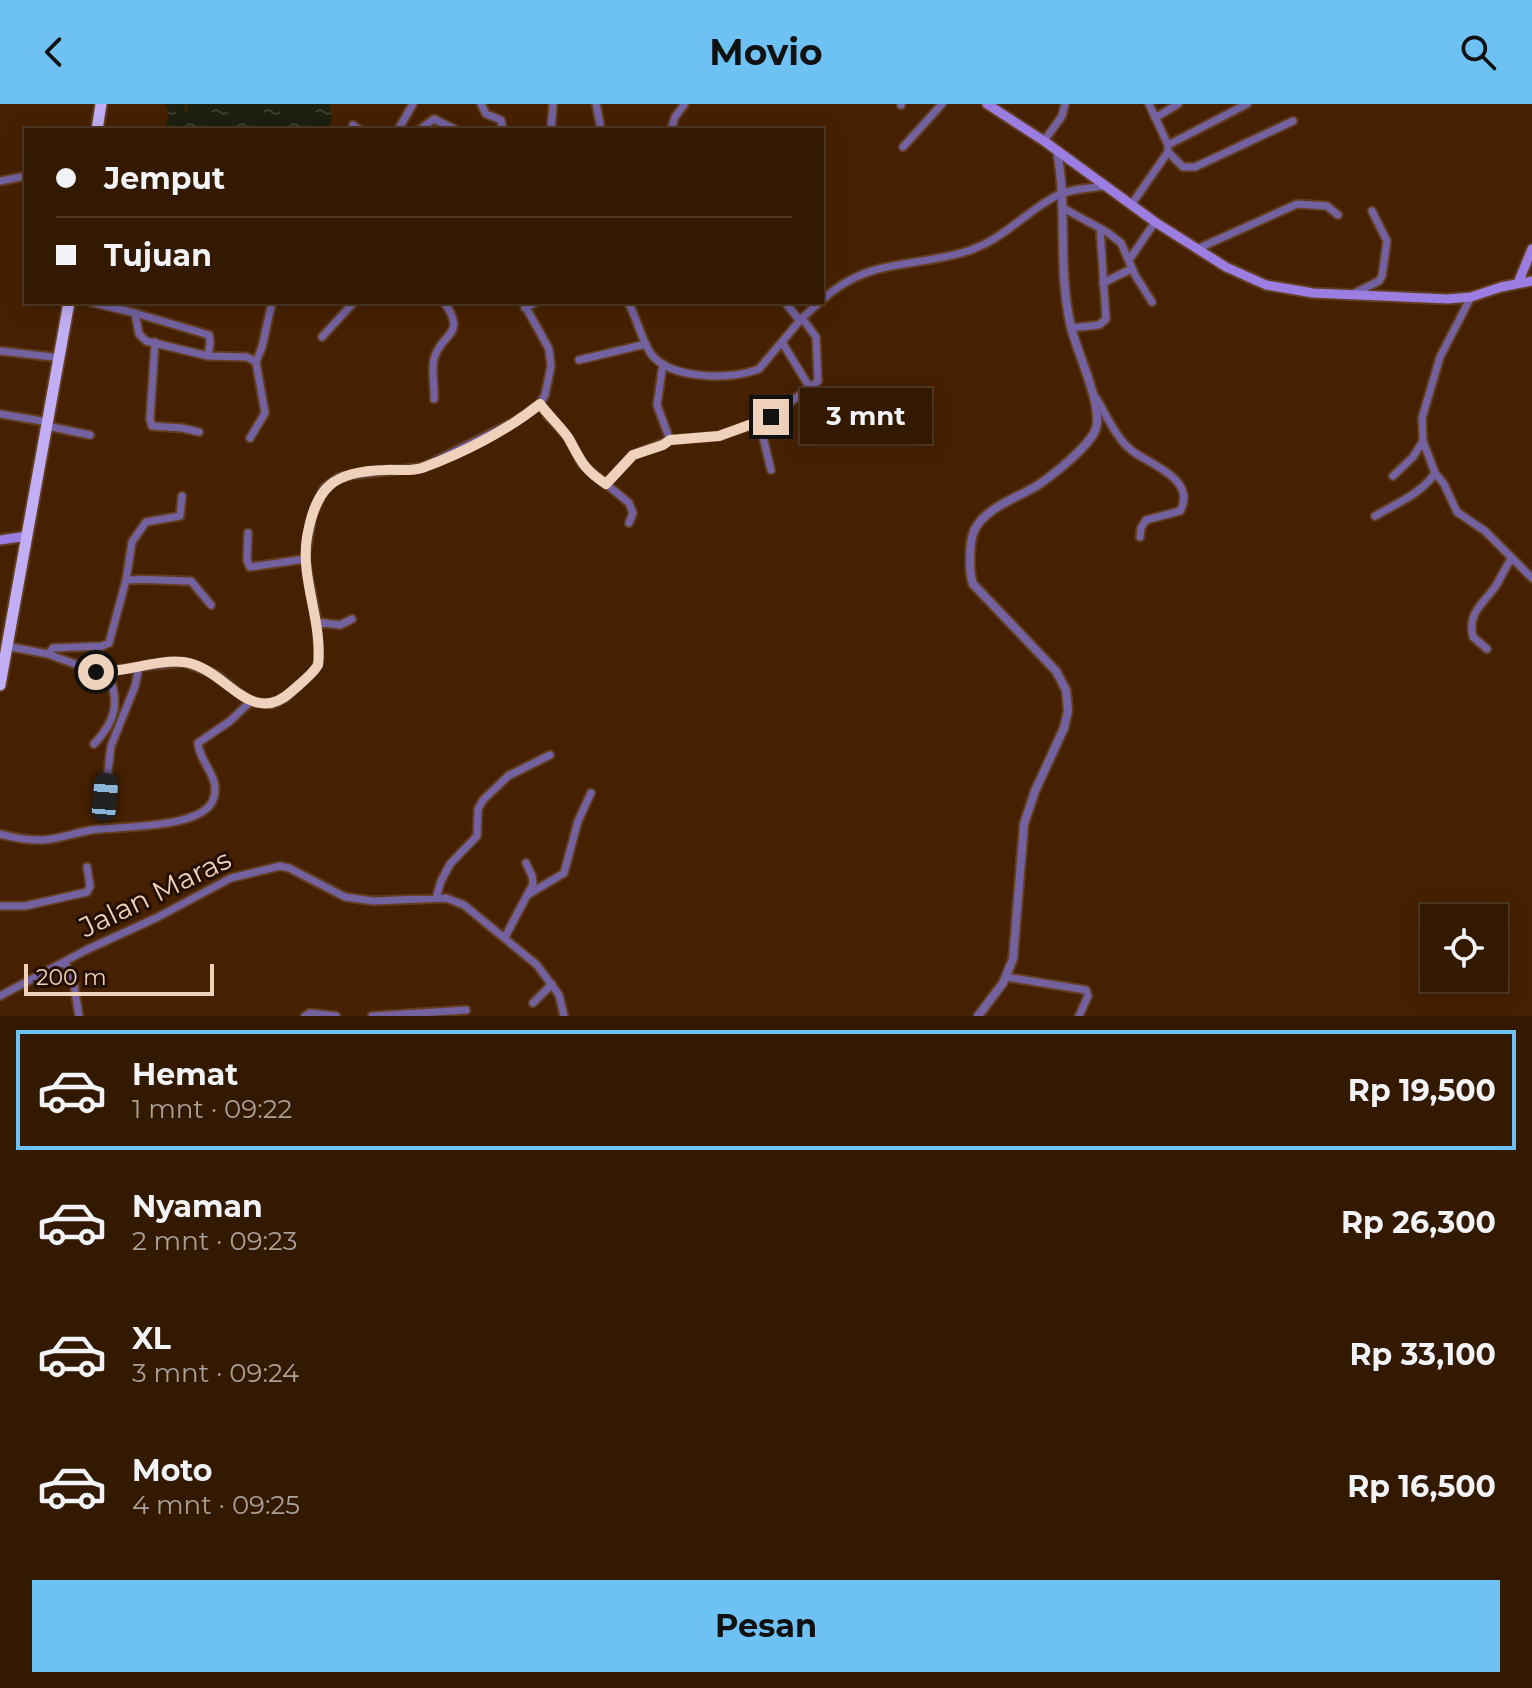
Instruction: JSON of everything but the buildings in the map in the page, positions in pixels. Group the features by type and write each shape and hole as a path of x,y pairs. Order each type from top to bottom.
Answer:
{"highway":[{"path":"94,128 95,104"},
{"path":"95,128 101,104"},
{"path":"45,424 62,304"},
{"path":"0,685 3,652 69,304"}],"main road":[{"path":"987,104 1044,141 1155,222 1226,267 1266,285 1296,291 1421,299 1471,297 1532,281"},
{"path":"1518,283 1532,249"},
{"path":"0,542 25,538"}],"street":[{"path":"399,128 413,104"},
{"path":"481,104 486,114 501,120 503,128"},
{"path":"551,128 553,104"},
{"path":"596,104 600,124"},
{"path":"903,147 942,104"},
{"path":"1044,141 1062,116 1065,104"},
{"path":"1149,104 1168,149 1183,167 1195,167 1293,121"},
{"path":"1155,118 1178,104"},
{"path":"1131,205 1168,149 1247,104"},
{"path":"672,128 684,105"},
{"path":"422,128 436,119 452,128"},
{"path":"1057,151 1064,193 1062,254 1066,302 1088,384 1130,450 1163,468 1183,493 1180,511 1146,520 1140,537"},
{"path":"0,181 24,176"},
{"path":"824,299 849,278 873,269 944,257 993,240 1051,199 1064,193 1103,186"},
{"path":"1197,249 1297,204 1327,206 1338,215"},
{"path":"1063,208 1121,243 1152,302"},
{"path":"1353,294 1379,281 1382,276 1387,241 1372,211"},
{"path":"1103,283 1130,265 1155,222"},
{"path":"1071,328 1099,325 1105,321 1100,228"},
{"path":"1471,297 1440,357 1422,418 1423,441 1435,473 1444,484 1457,512 1485,531 1532,578"},
{"path":"98,304 209,335 208,356"},
{"path":"250,438 265,413 256,362 272,304"},
{"path":"322,337 352,304"},
{"path":"434,399 434,360 453,332 455,323 445,304"},
{"path":"629,304 652,355 663,364 690,373 716,376 739,375 759,369 818,304"},
{"path":"606,484 633,455 670,440 719,436 775,415 810,388 820,377 816,337 787,304"},
{"path":"3,652 48,654 86,669 108,672 178,662 217,675 250,702 272,704 285,698 317,668 317,622 305,559 316,503 324,488 338,478 381,470 423,467 499,431 540,404 547,385 549,349 524,305"},
{"path":"135,313 141,339 208,356 247,357 256,362"},
{"path":"155,342 152,426 199,432"},
{"path":"782,342 810,388"},
{"path":"579,360 646,344"},
{"path":"0,351 53,357"},
{"path":"663,364 657,405 670,440"},
{"path":"978,1016 1006,977 1015,947 1024,824 1045,767 1064,728 1068,699 1056,671 973,584 970,574 972,538 975,528 983,519 1039,484 1091,438 1097,428 1096,398"},
{"path":"540,404 568,437 582,464 629,503 633,513 629,523"},
{"path":"0,414 90,435"},
{"path":"759,421 771,470"},
{"path":"1393,476 1413,457 1423,441"},
{"path":"1375,516 1404,497 1420,492 1435,473"},
{"path":"48,654 53,648 109,643 126,580 129,552 136,535 146,522 180,516 182,496"},
{"path":"248,533 247,560 250,567 305,559"},
{"path":"1487,649 1473,637 1472,619 1476,608 1494,588 1511,559"},
{"path":"126,580 191,581 211,605"},
{"path":"317,622 340,625 352,619"},
{"path":"105,797 111,746 139,668"},
{"path":"94,744 104,733 115,709 116,692 108,672"},
{"path":"0,834 20,839 54,839 92,830 164,823 202,812 213,800 215,782 198,743 230,721 250,702"},
{"path":"436,898 450,864 477,836 478,809 483,800 508,776 550,755"},
{"path":"529,894 564,873 578,821 591,793"},
{"path":"505,937 529,894 533,880 526,863"},
{"name":"Jalan Maras","path":"0,996 231,878 280,866 345,897 373,901 446,898 464,905 537,965 552,984 562,1003 564,1016"},
{"path":"0,906 25,906 87,892 90,886 87,867"},
{"path":"65,963 73,979 79,1016"},
{"path":"1006,977 1086,990 1088,996 1079,1016"},
{"path":"533,1003 552,984"},
{"path":"372,1016 466,1010"},
{"path":"305,1016 310,1013 336,1016"}],"water":[{"path":"165,104 184,104 186,112 187,104 329,104 332,117 327,128 173,128 166,124 169,112"}],"route":[{"path":"96,672 183,662 217,675 250,702 272,704 285,698 317,668 319,661 317,622 305,559 307,537 316,503 324,488 338,478 381,470 423,467 499,431 540,404 568,437 576,457 588,472 606,484 638,452 672,440 719,436 771,417"}]}
